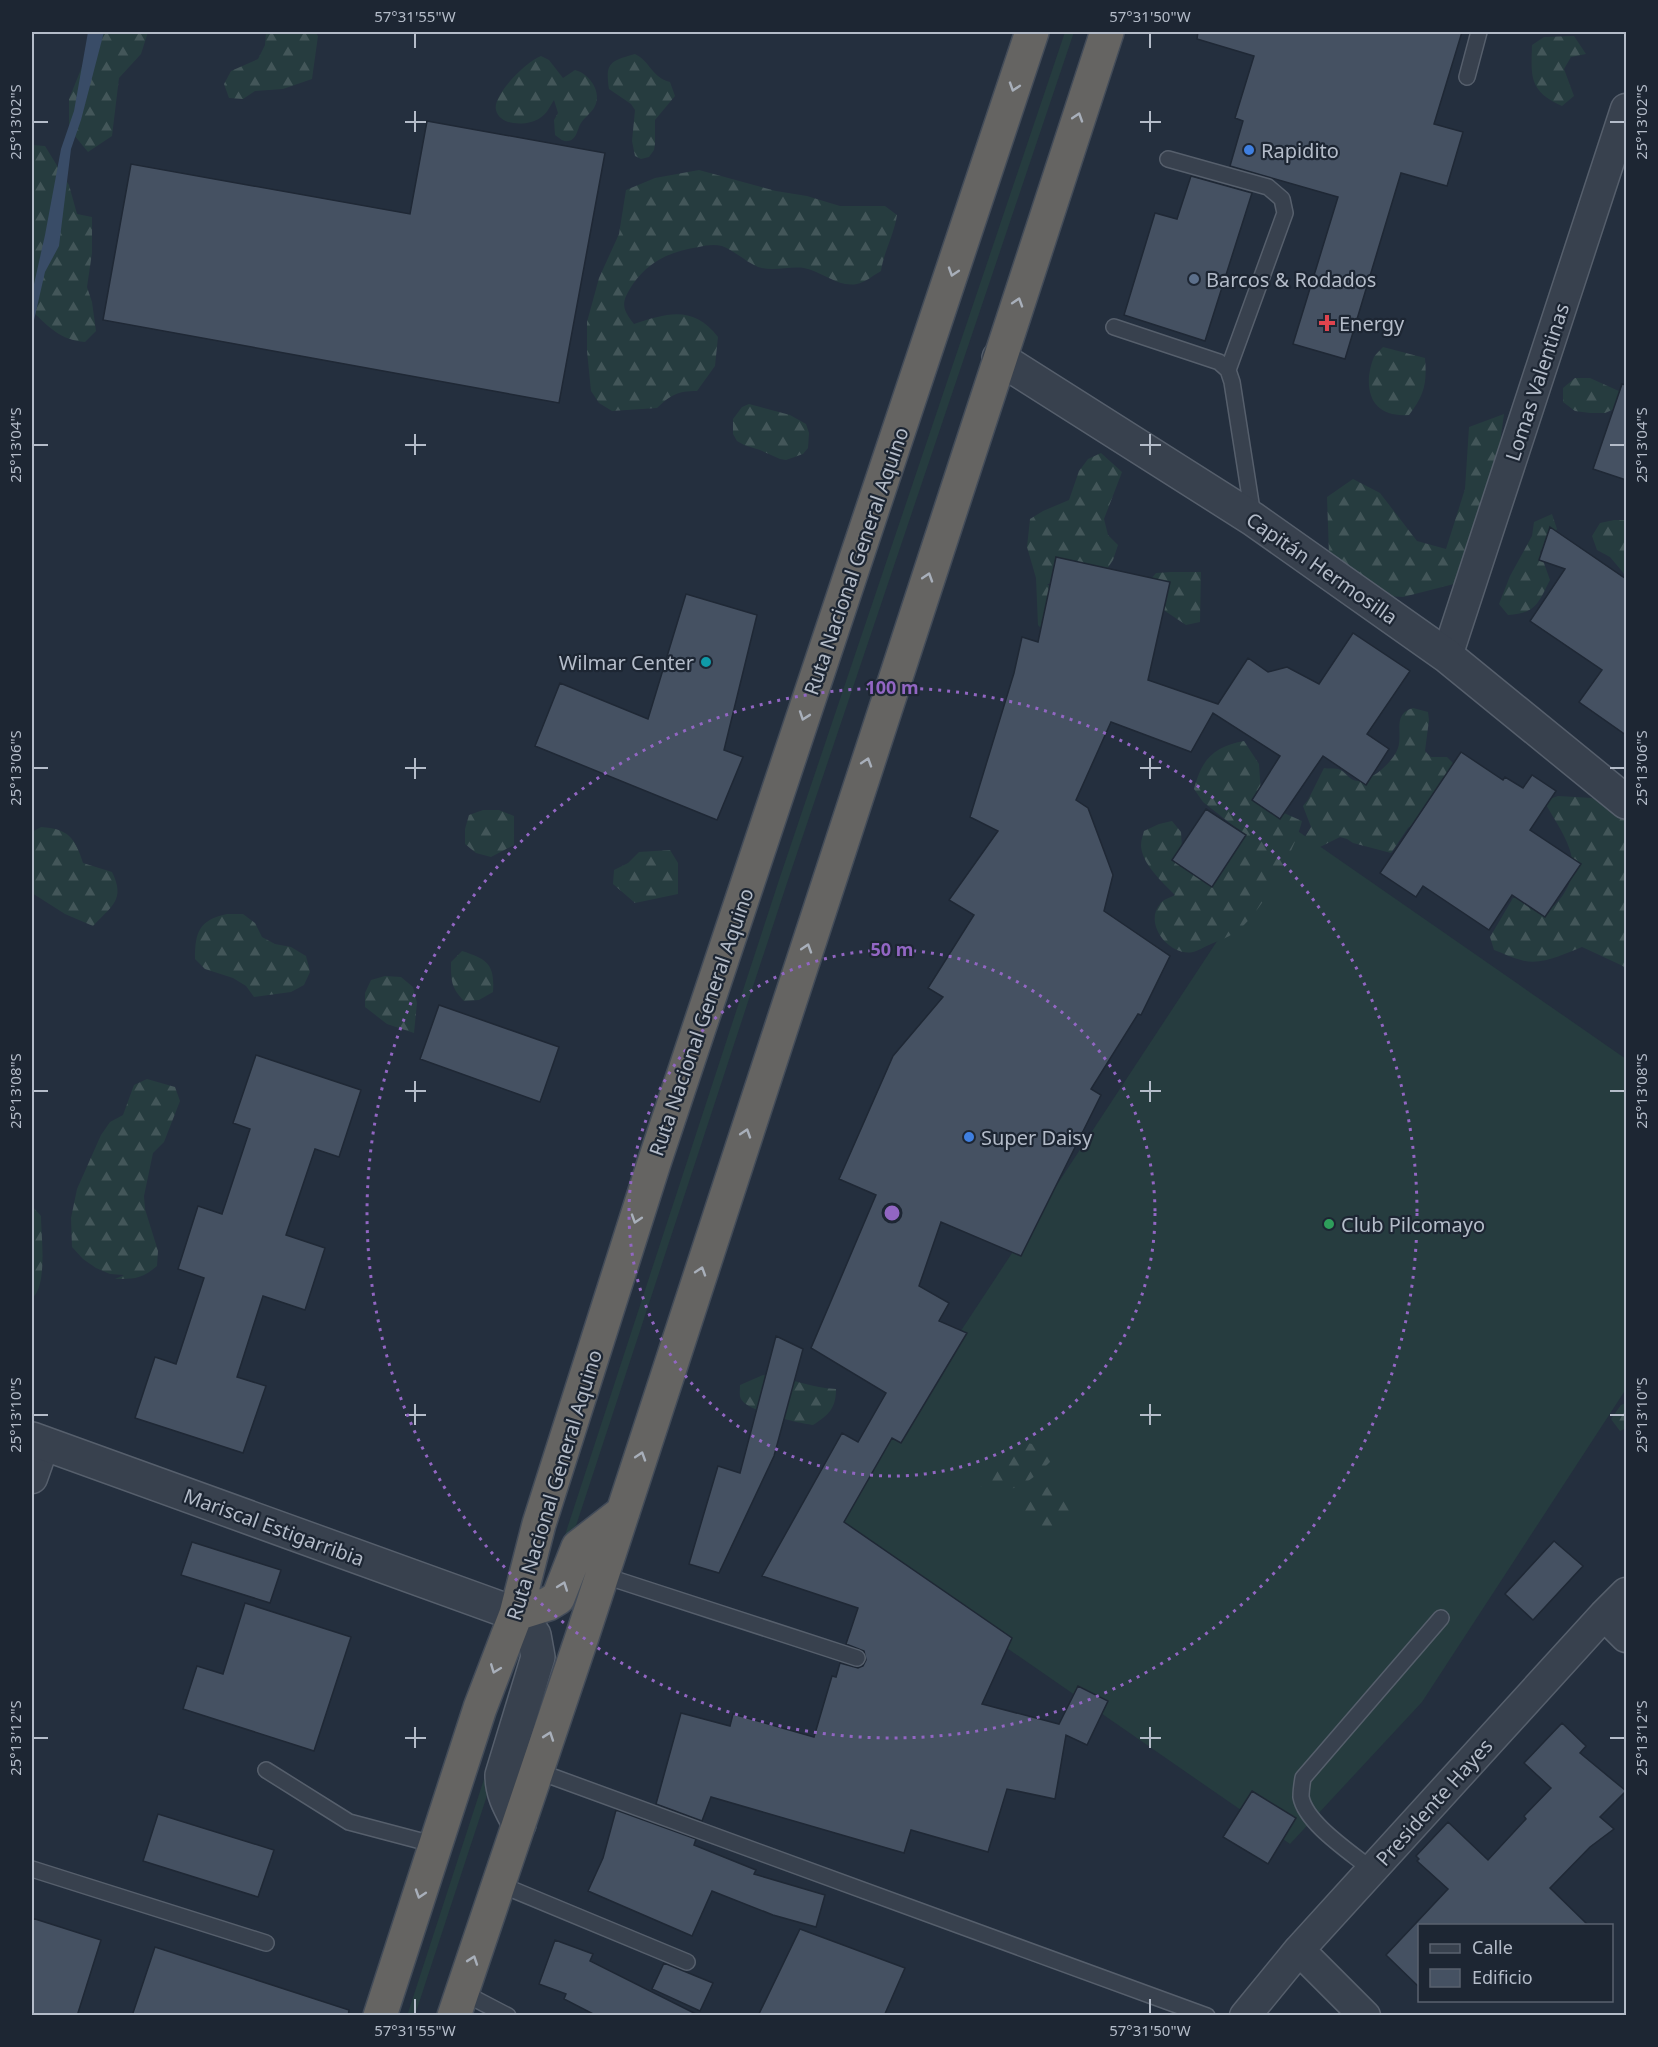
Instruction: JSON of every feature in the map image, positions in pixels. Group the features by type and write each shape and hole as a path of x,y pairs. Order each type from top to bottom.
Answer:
{"highway":[{"name":"Ruta Nacional General Aquino","path":"380,2016 480,1708 516,1614 539,1524 654,1163 1032,32"},
{"path":"458,2004 623,1512 1107,32"},
{"path":"516,1614 548,1604 558,1598 579,1547 623,1512"}],"street":[{"name":"Lomas Valentinas","path":"1446,656 1626,109"},
{"name":"Capitán Hermosilla","path":"999,358 1253,519 1446,656 1625,797"},
{"name":"Mariscal Estigarribia","path":"38,1442 516,1614"},
{"path":"32,1478 38,1442"},
{"name":"Presidente Hayes","path":"1245,2016 1299,1950 1626,1593"},
{"path":"516,1614 534,1635 538,1658 502,1775 505,1798 519,1824"},
{"path":"1604,1615 1626,1637"},
{"path":"1299,1950 1365,2016"}],"lane":[{"path":"1467,77 1479,32"},
{"path":"1168,159 1268,187 1282,199 1285,213 1228,370"},
{"path":"1114,327 1220,362 1228,370 1232,382 1253,519"},
{"path":"602,1575 857,1658"},
{"path":"1372,1870 1321,1827 1305,1808 1301,1795 1303,1779 1441,1618"},
{"path":"266,1770 349,1822 436,1845"},
{"path":"537,1771 1207,2016"},
{"path":"32,1869 266,1943"},
{"path":"499,1884 687,1962"},
{"path":"458,2004 508,2016"}],"green space":[{"path":"96,32 148,32 141,54 119,78 112,136 88,152 69,129 69,99"},
{"path":"266,32 315,32 318,36 312,79 283,89 255,91 243,99 229,98 224,84 231,71 258,59 265,45"},
{"path":"1065,32 1074,32 787,883 572,1538 566,1538 565,1535 779,880"},
{"path":"1574,36 1586,54 1571,57 1564,69 1574,96 1562,106 1543,95 1534,82 1532,45 1544,37"},
{"path":"635,54 655,73 670,82 675,96 655,120 654,150 649,157 641,159 635,156 632,141 635,110 631,104 609,89 608,80 611,64"},
{"path":"541,56 549,60 563,78 575,70 586,76 596,90 594,108 581,123 571,140 564,141 555,135 554,120 558,113 554,100 542,116 529,123 503,120 496,110 499,96 512,79 528,64"},
{"path":"32,145 45,146 69,185 77,214 92,217 92,253 87,287 92,302 96,331 85,342 62,336 32,311"},
{"path":"699,170 840,206 885,206 897,215 881,271 866,281 850,285 804,268 758,267 727,248 716,245 689,249 662,258 647,269 633,284 624,304 626,313 634,324 679,314 699,320 718,337 715,366 697,391 675,395 657,408 612,411 599,403 591,391 587,322 599,278 619,234 626,190 655,178"},
{"path":"1383,347 1425,358 1424,388 1419,401 1409,415 1391,414 1384,411 1378,407 1371,394 1369,376 1371,364"},
{"path":"1575,378 1590,378 1621,392 1619,407 1605,413 1575,411 1563,402 1563,388"},
{"path":"749,404 790,415 806,424 809,433 808,448 803,454 786,460 737,441 733,434 733,419 742,407"},
{"path":"1504,414 1475,561 1458,583 1403,597 1370,595 1329,554 1327,497 1353,479 1380,493 1417,541 1446,549 1465,489 1469,427"},
{"path":"1101,453 1122,472 1104,519 1108,535 1118,545 1113,560 1105,572 1061,583 1047,584 1069,602 1048,636 1038,625 1036,578 1027,547 1030,519 1069,500 1079,471 1088,459"},
{"path":"1552,514 1557,529 1540,552 1550,580 1531,609 1508,615 1499,604 1510,576 1532,536 1534,522"},
{"path":"1626,520 1626,576 1610,557 1597,550 1592,536 1600,523"},
{"path":"1201,572 1200,622 1186,625 1162,609 1146,585 1156,573"},
{"path":"1413,708 1428,712 1425,751 1431,757 1447,757 1453,763 1447,792 1439,805 1408,828 1391,853 1353,843 1340,837 1320,847 1306,846 1303,840 1311,827 1303,806 1324,768 1338,769 1358,781 1376,774 1387,764 1398,748 1400,719"},
{"path":"1244,741 1259,764 1261,795 1275,809 1302,821 1284,865 1255,913 1244,925 1225,938 1195,951 1184,952 1168,944 1157,929 1156,912 1161,902 1175,895 1145,859 1141,845 1144,831 1172,821 1181,832 1182,848 1228,852 1241,843 1240,831 1203,802 1194,789 1201,770 1210,756 1224,747"},
{"path":"1558,796 1592,798 1626,813 1626,970 1623,966 1582,947 1536,961 1518,959 1494,950 1490,937 1513,898 1528,898 1540,906 1554,906 1565,892 1571,878 1573,865 1571,853 1544,801"},
{"path":"483,810 499,810 514,816 514,845 491,857 476,853 465,844 465,829 469,815"},
{"path":"41,827 64,832 77,847 83,863 112,872 117,889 115,902 93,926 65,914 32,893 32,832"},
{"name":"Club Pilcomayo","path":"1292,827 1626,1059 1626,1389 1422,1702 1290,1844 832,1527"},
{"path":"670,850 678,863 678,894 635,903 613,884 614,870 628,863 639,852"},
{"path":"227,914 243,914 255,923 262,937 275,944 291,947 306,956 310,972 304,985 291,992 254,997 246,986 233,978 205,969 195,959 196,941 200,929 210,920"},
{"path":"462,951 483,960 491,969 493,992 479,1000 464,1001 456,992 451,974 451,962"},
{"path":"385,976 401,977 413,987 417,1003 414,1033 387,1024 365,1007 365,993 371,980"},
{"path":"147,1079 175,1087 180,1101 164,1142 153,1153 144,1196 145,1209 158,1251 157,1266 147,1274 138,1277 115,1279 124,1275 110,1274 96,1268 72,1247 71,1218 77,1189 101,1135 110,1122 123,1115 134,1085"},
{"path":"32,1206 41,1216 42,1272 37,1292 32,1298"},
{"path":"763,1375 836,1389 833,1406 823,1418 813,1425 774,1416 753,1408 741,1399 740,1385"},
{"path":"1626,1403 1626,1428 1620,1431 1611,1419 1621,1405"},
{"path":"1024,1442 1040,1446 1052,1460 1020,1486 1001,1490 979,1486 980,1479 1007,1446"},
{"path":"1048,1486 1063,1486 1077,1503 1074,1517 1063,1527 1034,1528 1023,1520 1024,1507"},
{"path":"511,1696 519,1698 415,2015 407,2016"}],"water":[{"path":"88,32 104,32 71,149 59,246 45,272 32,329 32,293 61,149 74,111"}],"building":[{"path":"1198,32 1462,32 1434,124 1463,132 1447,186 1401,173 1345,359 1293,344 1338,197 1230,166 1243,121 1235,118 1254,56 1197,39"},
{"path":"427,121 605,153 559,403 103,320 131,164 410,214"},
{"path":"1191,176 1252,193 1205,341 1124,315 1155,213 1177,219"},
{"path":"1622,384 1626,385 1626,480 1593,469"},
{"path":"1550,527 1626,579 1626,735 1579,702 1602,670 1530,621 1565,569 1539,560"},
{"path":"1056,557 1170,582 1148,680 1218,704 1248,658 1268,672 1287,667 1319,684 1353,633 1410,671 1367,734 1389,749 1366,785 1323,756 1280,819 1252,800 1280,756 1213,713 1191,752 1111,722 1076,800 1088,808 1113,875 1104,911 1170,956 1141,1015 1138,1014 1091,1089 1101,1095 1021,1256 941,1222 919,1286 949,1303 939,1321 967,1333 901,1443 892,1438 844,1522 1012,1638 982,1704 1059,1724 1078,1686 1108,1701 1087,1745 1066,1735 1055,1799 1007,1789 988,1852 911,1830 904,1853 711,1797 702,1821 656,1804 681,1713 730,1726 733,1714 814,1737 832,1676 836,1677 840,1663 858,1668 863,1666 866,1660 864,1651 846,1644 858,1608 762,1576 842,1433 858,1442 886,1393 811,1348 876,1195 839,1179 893,1056 943,997 928,988 974,915 949,900 998,831 970,817 1014,673 1022,637 1038,642"},
{"path":"686,594 757,615 724,750 743,757 717,820 535,746 560,683 648,719"},
{"path":"1461,752 1503,780 1505,777 1523,788 1532,775 1556,791 1530,830 1581,864 1545,917 1512,895 1489,930 1423,886 1416,897 1380,873"},
{"path":"1206,809 1246,835 1212,887 1172,860"},
{"path":"439,1005 559,1047 540,1102 420,1059"},
{"path":"256,1055 361,1090 339,1157 315,1149 286,1235 325,1248 305,1310 263,1296 237,1377 266,1386 243,1453 135,1418 155,1357 176,1364 204,1278 178,1269 198,1206 222,1214 250,1129 233,1123"},
{"path":"776,1336 803,1349 774,1456 719,1573 689,1564 718,1466 740,1473"},
{"path":"1554,1541 1583,1566 1533,1620 1505,1594"},
{"path":"192,1542 281,1570 270,1603 181,1575"},
{"path":"245,1603 351,1637 314,1751 183,1709 197,1666 223,1674"},
{"path":"1562,1723 1586,1746 1580,1753 1626,1791 1600,1817 1614,1829 1590,1847 1550,1888 1587,1924 1418,1924 1418,1986 1386,1955 1448,1889 1417,1861 1419,1859 1416,1856 1448,1822 1488,1860 1526,1819 1524,1816 1551,1788 1524,1763"},
{"path":"1252,1791 1296,1818 1268,1864 1223,1837"},
{"path":"616,1810 696,1839 694,1845 756,1870 754,1874 825,1895 816,1927 773,1915 712,1891 692,1936 588,1891 603,1858"},
{"path":"158,1814 274,1850 258,1897 143,1861"},
{"path":"32,1918 101,1940 77,2016 32,2016"},
{"path":"800,1929 905,1968 884,2016 758,2016"},
{"path":"555,1940 593,1954 590,1961 700,2016 597,2016 564,1999 566,1994 539,1984"},
{"path":"155,1947 349,2010 348,2016 132,2016"},
{"path":"664,1963 713,1983 700,2011 652,1989"}],"place":[{"name":"Rapidito","path":"1249,150"},
{"name":"Barcos & Rodados","path":"1194,279"},
{"name":"Energy","path":"1327,323"},
{"name":"Wilmar Center","path":"706,662"},
{"name":"Super Daisy","path":"969,1137"},
{"name":"Club Pilcomayo","path":"1329,1224"}]}
